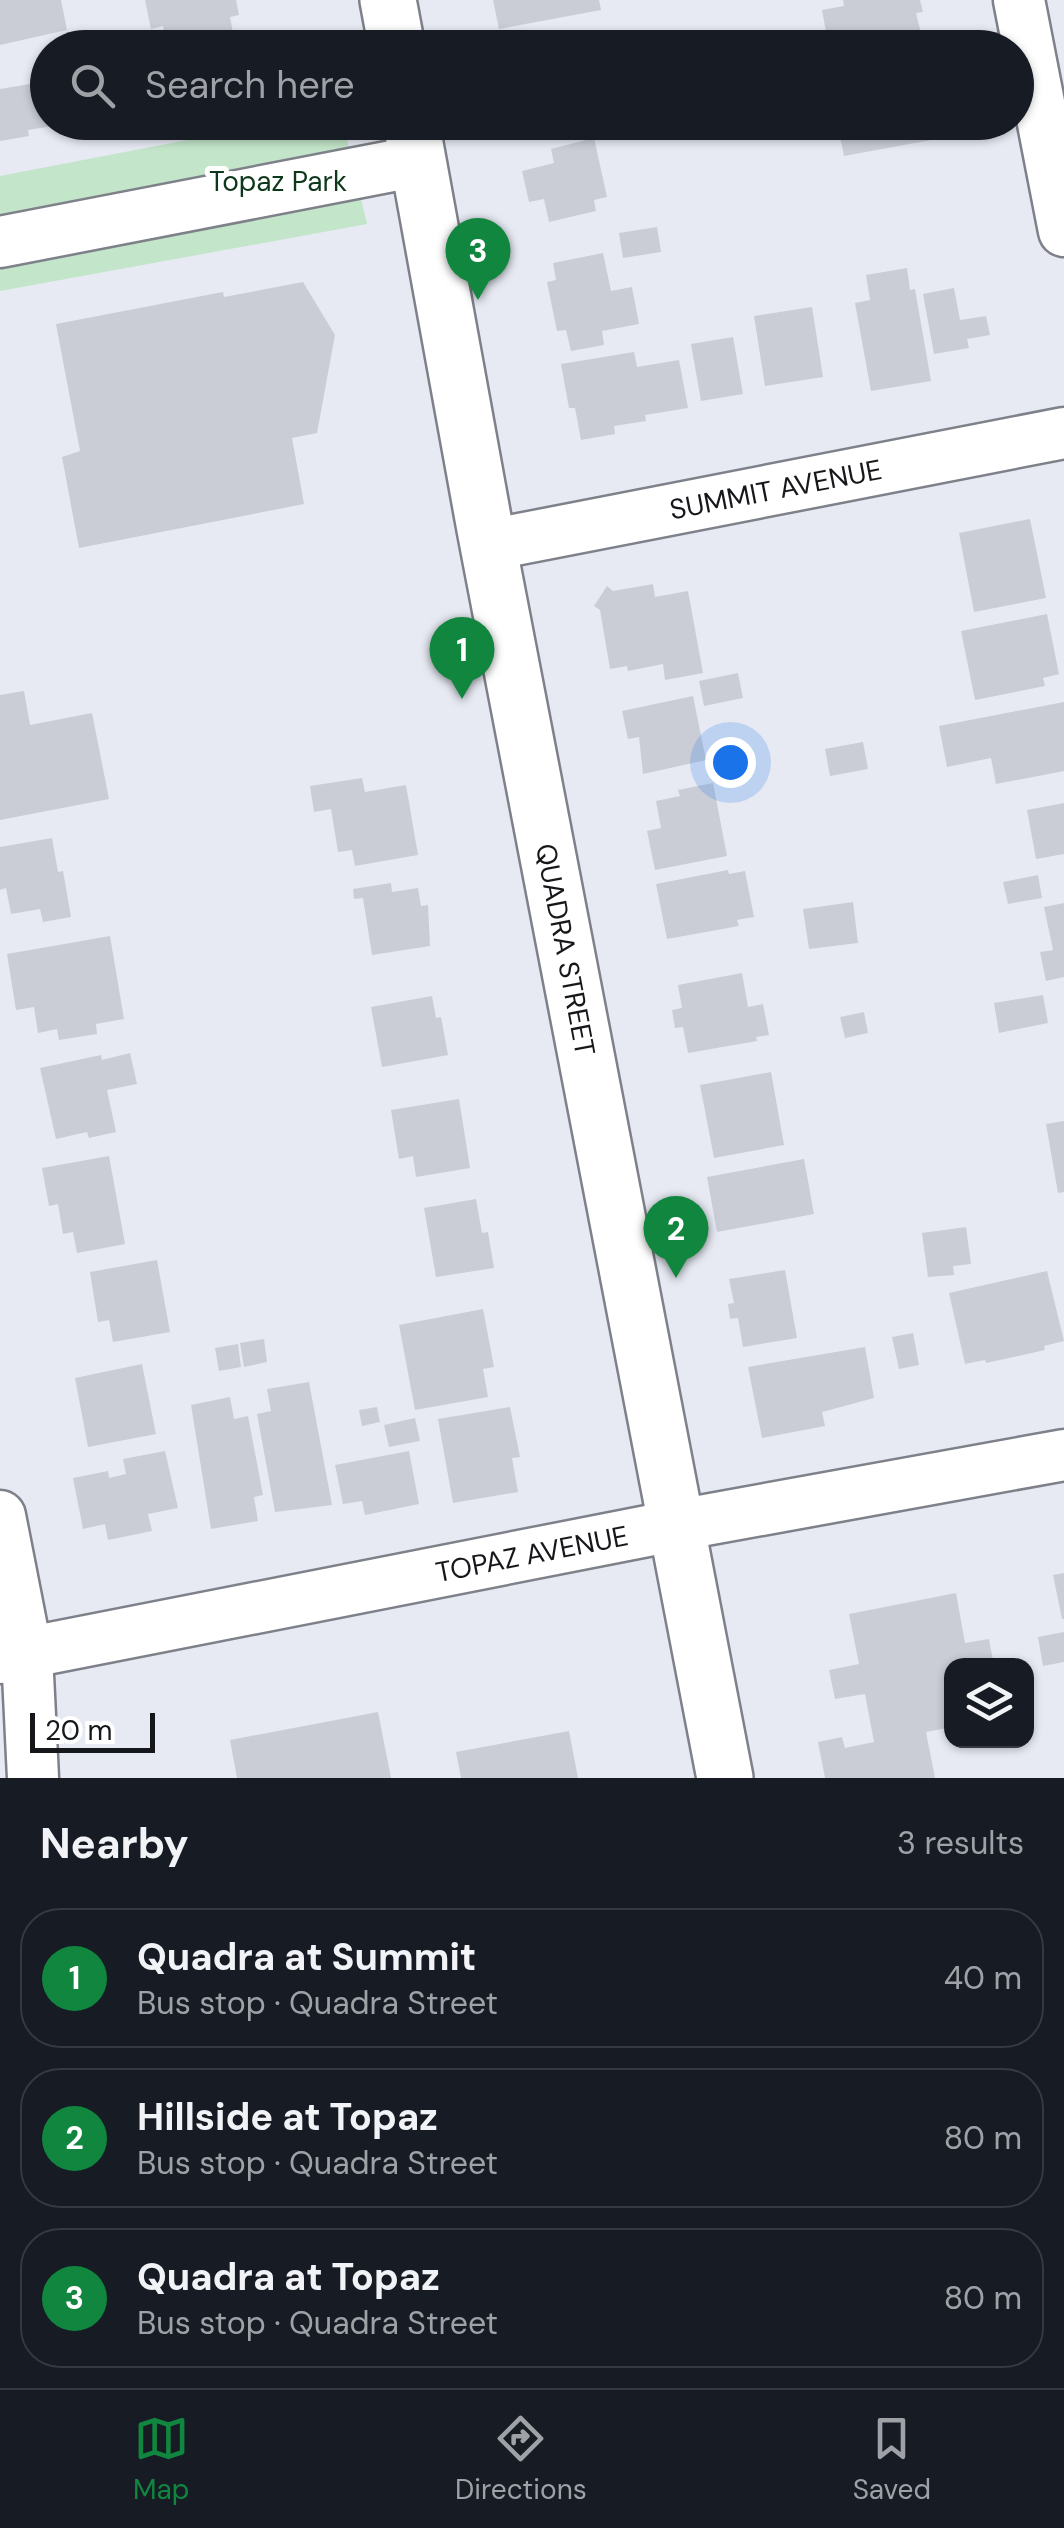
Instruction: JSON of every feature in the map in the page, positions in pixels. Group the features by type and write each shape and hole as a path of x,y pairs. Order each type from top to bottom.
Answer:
{"main road":[{"path":"388,0 394,30"},
{"name":"QUADRA STREET","path":"415,142 488,546 724,1778"}],"street":[{"path":"1019,0 1025,30"},
{"path":"1034,77 1064,231"},
{"path":"0,242 415,142"},
{"name":"SUMMIT AVENUE","path":"488,546 1064,433"},
{"name":"TOPAZ AVENUE","path":"14,1656 678,1525 1064,1455"},
{"path":"0,1516 14,1656 33,1778"}],"green space":[{"name":"Topaz Park","path":"187,140 347,140 367,224 0,291 0,176"}],"building":[{"path":"0,0 61,0 67,30 30,30 30,38 0,45"},
{"path":"145,0 236,0 239,15 230,17 232,30 164,30 163,26 151,29"},
{"path":"493,0 599,0 601,10 499,29"},
{"path":"843,0 920,0 923,12 916,13 920,30 826,30 822,10 844,6"},
{"path":"30,84 29,136 0,141 0,89"},
{"path":"594,140 607,197 594,200 596,211 549,222 544,199 529,202 522,171 554,163 551,149"},
{"path":"841,140 931,140 844,156"},
{"path":"657,227 661,252 623,258 619,233"},
{"path":"603,253 611,291 632,287 639,324 602,331 604,345 571,351 566,330 557,331 547,282 556,280 553,263"},
{"path":"907,268 910,290 915,289 931,381 871,391 855,303 870,300 866,275"},
{"path":"303,282 335,335 317,433 292,438 304,504 79,548 62,457 80,451 56,324 223,292 224,297"},
{"path":"954,288 960,320 986,316 990,335 967,339 969,348 934,354 923,294"},
{"path":"812,307 823,377 765,386 754,316"},
{"path":"733,337 743,394 701,401 691,344"},
{"path":"634,352 637,367 679,360 688,408 645,415 646,421 614,426 615,434 581,440 575,408 569,408 561,364"},
{"path":"1030,519 1046,598 974,612 959,533"},
{"path":"653,584 655,597 688,591 703,673 665,680 663,664 628,671 627,666 610,669 600,610 594,606 607,586 613,591"},
{"path":"1047,614 1059,674 1043,678 1045,686 975,700 961,631"},
{"path":"738,673 743,698 704,706 699,681"},
{"path":"24,691 30,725 92,713 109,799 0,820 0,695"},
{"path":"693,696 706,760 643,774 639,737 628,739 622,711"},
{"path":"1064,702 1064,771 996,784 991,758 947,767 939,726"},
{"path":"863,742 868,769 830,776 825,749"},
{"path":"362,778 365,792 406,785 418,855 355,866 352,850 338,852 331,809 314,812 310,786"},
{"path":"713,783 727,856 655,870 647,831 661,828 656,801 680,796 678,790"},
{"path":"1064,803 1064,854 1036,859 1027,810"},
{"path":"52,838 71,917 43,922 40,909 11,914 6,888 0,890 0,847"},
{"path":"728,870 729,874 745,871 754,917 737,920 739,926 667,939 656,884"},
{"path":"1038,875 1042,898 1008,904 1003,882"},
{"path":"391,883 392,892 418,888 421,906 428,905 430,946 372,955 363,898 354,899 353,889"},
{"path":"853,902 858,943 809,949 803,909"},
{"path":"1064,903 1064,977 1046,981 1040,952 1053,950 1044,907"},
{"path":"110,936 124,1019 96,1024 97,1034 59,1040 57,1029 38,1033 34,1007 16,1010 7,954"},
{"path":"742,973 748,1007 763,1004 769,1035 756,1037 757,1041 688,1053 683,1027 675,1028 672,1010 682,1008 678,985"},
{"path":"1043,995 1048,1023 999,1033 994,1003"},
{"path":"432,996 436,1018 441,1017 448,1055 382,1067 371,1007"},
{"path":"864,1012 868,1033 845,1038 840,1017"},
{"path":"130,1053 137,1084 107,1090 116,1132 89,1138 87,1132 56,1139 40,1068"},
{"path":"771,1072 784,1145 714,1158 700,1085"},
{"path":"459,1099 470,1168 416,1177 413,1156 399,1159 391,1110"},
{"path":"1064,1121 1064,1192 1058,1193 1046,1124"},
{"path":"109,1156 125,1244 77,1253 73,1232 63,1234 58,1204 49,1206 42,1168"},
{"path":"804,1159 814,1214 717,1232 707,1177"},
{"path":"476,1199 482,1233 488,1232 494,1268 436,1277 424,1208"},
{"path":"966,1227 971,1264 953,1266 954,1275 928,1277 922,1233"},
{"path":"157,1260 170,1332 113,1342 109,1320 98,1322 90,1272"},
{"path":"785,1270 797,1338 743,1347 738,1318 730,1319 728,1304 734,1303 729,1279"},
{"path":"1047,1271 1064,1341 1044,1346 1045,1350 965,1364 949,1293"},
{"path":"483,1309 494,1367 483,1369 488,1397 415,1410 399,1325"},
{"path":"913,1333 919,1365 899,1369 892,1337"},
{"path":"264,1339 267,1362 244,1367 240,1343"},
{"path":"238,1344 241,1367 219,1371 215,1348"},
{"path":"865,1347 874,1398 822,1412 825,1426 762,1438 748,1367"},
{"path":"142,1364 156,1434 88,1447 75,1378"},
{"path":"309,1382 332,1505 275,1512 257,1414 271,1411 267,1389"},
{"path":"230,1397 234,1419 248,1416 263,1495 254,1497 258,1521 211,1529 191,1405"},
{"path":"377,1407 380,1422 362,1426 359,1410"},
{"path":"510,1407 520,1457 512,1458 518,1492 453,1503 438,1419"},
{"path":"415,1418 420,1441 389,1447 384,1425"},
{"path":"165,1451 178,1508 148,1514 152,1531 108,1540 105,1524 83,1529 73,1478 108,1471 109,1478 126,1474 123,1459"},
{"path":"409,1451 419,1504 365,1515 362,1501 343,1504 335,1465"},
{"path":"1064,1573 1064,1619 1062,1619 1053,1575"},
{"path":"956,1593 965,1643 989,1639 993,1658 944,1658 944,1729 926,1732 935,1778 825,1778 818,1742 842,1737 845,1748 874,1742 865,1694 835,1699 829,1670 859,1664 849,1614"},
{"path":"1064,1632 1064,1662 1043,1666 1038,1637"},
{"path":"378,1712 391,1778 237,1778 230,1740"},
{"path":"569,1731 578,1778 461,1778 456,1752"}],"place":[{"name":"Quadra at Topaz","path":"478,300"},
{"name":"Quadra at Summit","path":"462,699"},
{"name":"Hillside at Topaz","path":"676,1278"}]}
